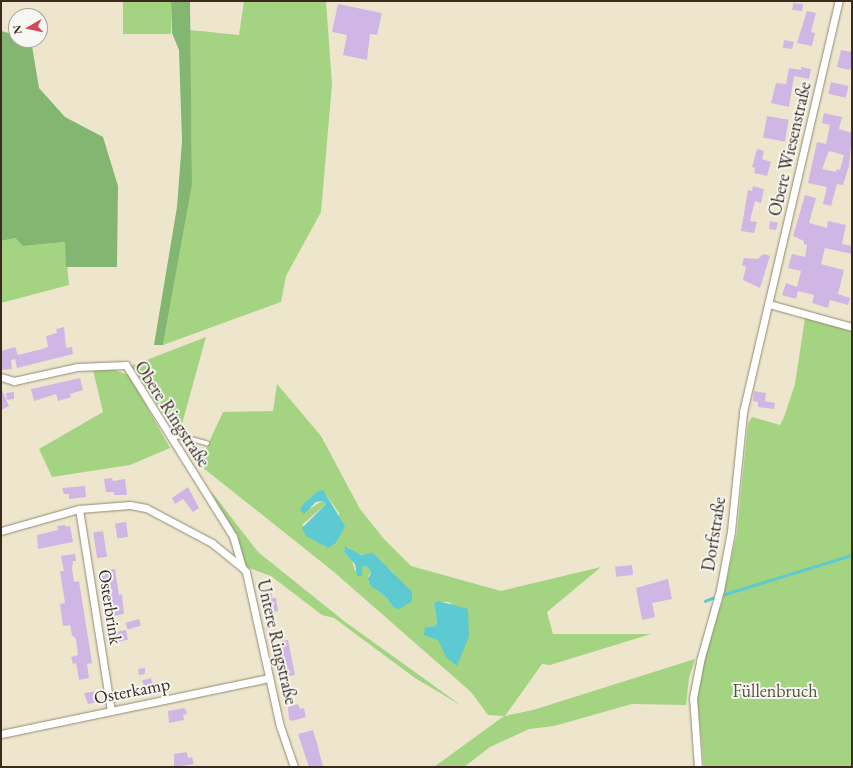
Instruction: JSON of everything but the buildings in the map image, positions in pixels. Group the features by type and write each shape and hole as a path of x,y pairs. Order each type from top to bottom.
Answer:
{"street":[{"name":"Obere Wiesenstraße","path":"769,304 839,1"},
{"path":"769,304 852,327"},
{"name":"Dorfstraße","path":"698,767 693,698 700,661 720,590 728,546 743,412 769,304"},
{"name":"Obere Ringstraße","path":"1,377 14,381 77,367 126,365 233,536 242,567"},
{"name":"Untere Ringstraße","path":"1,531 79,509 130,505 146,508 212,543 242,567 246,572 280,726 294,767"},
{"name":"Osterbrink","path":"79,509 111,710"},
{"name":"Osterkamp","path":"1,734 269,678"}],"lane":[{"path":"172,438 180,436 207,443"}],"green space":[{"path":"123,1 171,1 171,34 123,34"},
{"path":"171,1 190,1 192,185 163,345 154,345 177,207 182,141 179,50 172,33"},
{"path":"244,1 326,1 332,84 321,212 286,276 281,302 163,345 192,185 190,30 239,35"},
{"path":"1,31 8,33 8,48 32,48 39,88 65,117 103,137 118,186 117,267 66,267 65,242 23,246 15,238 1,241"},
{"path":"15,238 23,246 65,242 69,285 1,303 1,241"},
{"name":"Füllenbruch","path":"805,318 852,331 852,767 704,767 697,694 703,662 722,602 737,532 748,424 752,417 780,425 795,384"},
{"path":"206,337 182,424 174,430 131,366"},
{"path":"108,368 129,375 170,448 130,465 52,477 39,449 103,412 93,370"},
{"path":"277,384 321,436 360,509 384,539 411,566 501,591 601,567 547,612 553,634 651,634 550,665 542,664 505,716 533,710 695,659 689,678 686,705 632,704 554,726 529,729 490,747 464,767 434,767 504,716 488,715 471,692 334,572 192,459 203,455 223,412 273,411","holes":["318,491 327,496 339,513 339,536 336,543 325,547 302,525 326,504 322,501 311,508 304,503","348,547 353,552 380,560 384,566 393,572 393,607 386,597 376,590 368,576 371,573 368,567 362,566 360,571 355,571 352,560 344,552 344,549","434,603 451,603 438,640 425,627 435,626 437,623"]},
{"path":"211,491 258,552 344,621 462,706 415,678 334,618 322,615 271,576 246,567"}],"water":[{"path":"323,490 345,526 336,543 328,548 306,536 302,528 326,504 322,501 316,502 304,514 300,510 304,503 318,491"},
{"path":"345,546 361,555 373,553 412,592 412,601 399,609 393,607 386,597 371,586 368,579 371,573 368,567 362,566 362,576 357,576 355,564 344,552"},
{"path":"438,601 468,609 469,636 457,666 446,657 438,640 424,635 425,627 435,626 437,623 434,603"}],"waterway":[{"path":"725,594 852,555"},
{"path":"705,601 712,598"}]}
